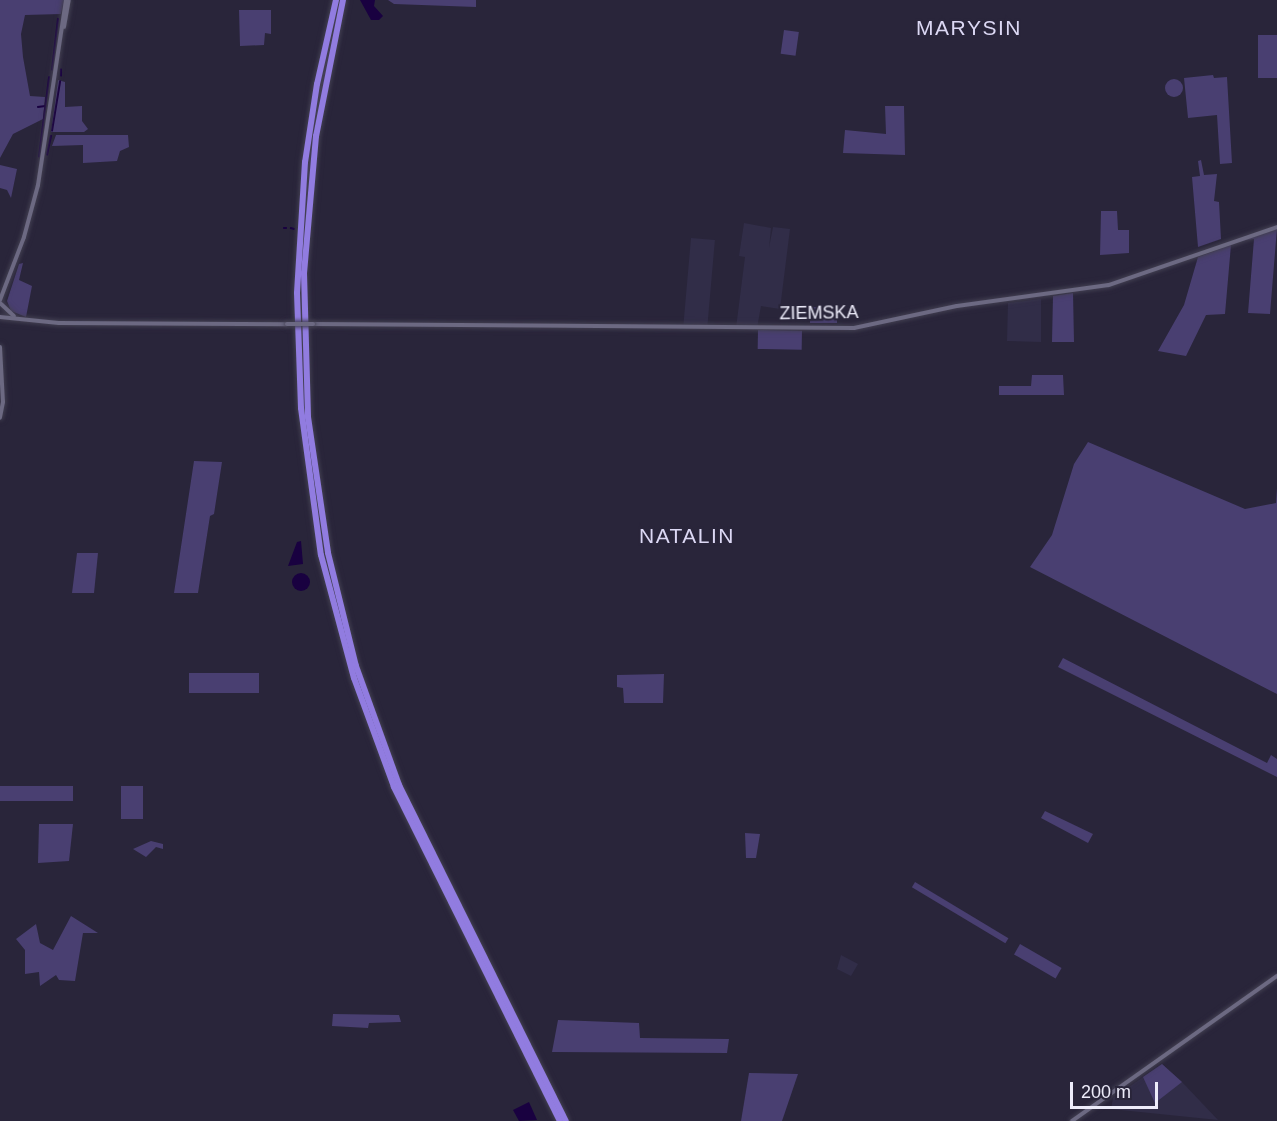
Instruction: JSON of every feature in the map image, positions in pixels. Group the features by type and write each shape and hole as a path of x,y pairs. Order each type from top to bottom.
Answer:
{"highway":[{"path":"336,0 311,119 298,239 298,370 312,506 342,637 375,739 417,839 491,980"},
{"path":"343,0 316,136 304,264 305,379 319,506 344,625 380,737 417,827 560,1121"},
{"path":"520,1038 566,1121"}],"street":[{"path":"17,318 1,303 38,185 67,0"},
{"name":"ZIEMSKA","path":"1,317 64,323 854,328 957,306 1106,286 1277,226"},
{"path":"1,317 6,310"},
{"path":"0,347 3,402 0,418"},
{"path":"1072,1121 1277,976"}],"shaded area":[{"path":"0,0 64,0 61,14 25,15 21,34 23,57 30,96 45,97 43,119 13,134 0,158"},
{"path":"339,0 309,178 300,349 306,177 320,84"},
{"path":"360,0 375,0 374,6 383,16 379,20 371,20"},
{"path":"388,0 476,0 476,7 394,4"},
{"path":"239,10 271,10 271,34 265,33 264,45 240,46"},
{"path":"784,30 799,32 796,56 781,54"},
{"path":"1258,35 1277,35 1277,78 1258,78"},
{"path":"1213,75 1214,78 1227,77 1232,163 1220,164 1217,115 1188,118 1184,78"},
{"path":"1174,79 1180,82 1183,88 1180,94 1174,97 1168,94 1165,88 1168,82"},
{"path":"58,80 65,82 65,107 82,106 82,121 88,129 84,132 51,132"},
{"path":"885,106 904,106 905,155 843,153 845,130 886,134"},
{"path":"56,135 128,135 129,147 120,151 117,161 83,163 83,145 52,146"},
{"path":"1201,160 1204,175 1217,174 1214,201 1219,202 1221,239 1198,247 1192,177 1200,176 1198,161"},
{"path":"0,165 17,169 11,198 7,190 0,188"},
{"path":"1101,211 1117,211 1118,230 1129,230 1129,253 1100,255"},
{"path":"744,223 771,228 769,248 773,227 790,229 780,309 761,306 757,328 736,328 745,257 739,256"},
{"path":"1277,228 1270,314 1248,313 1254,239 1239,241"},
{"path":"691,238 715,240 707,326 684,324"},
{"path":"1231,245 1225,314 1206,315 1186,356 1158,351 1184,305 1198,257"},
{"path":"23,263 19,280 32,286 26,317 11,311 7,301 19,264"},
{"path":"1073,293 1074,342 1052,342 1053,296"},
{"path":"1041,299 1041,342 1007,341 1008,303"},
{"path":"810,307 837,307 837,323 810,323"},
{"path":"758,330 802,331 802,350 758,349"},
{"path":"1032,375 1063,375 1064,395 999,395 999,386 1031,386"},
{"path":"1088,442 1245,509 1276,503 1277,488 1277,694 1030,567 1052,535 1074,464"},
{"path":"194,461 222,462 214,514 210,516 198,593 174,593"},
{"path":"301,541 303,564 288,566 297,542"},
{"path":"77,553 98,553 94,593 72,593"},
{"path":"301,573 307,576 310,582 307,588 301,591 295,588 292,582 295,576"},
{"path":"1063,658 1267,763 1271,755 1277,759 1277,777 1058,667"},
{"path":"189,673 259,673 259,693 189,693"},
{"path":"664,674 663,703 624,703 623,688 617,687 617,675"},
{"path":"0,786 73,786 73,801 0,801"},
{"path":"121,786 143,786 143,819 121,819"},
{"path":"1045,811 1093,834 1088,843 1041,818"},
{"path":"39,824 73,824 69,861 38,863"},
{"path":"745,833 760,834 756,858 746,858"},
{"path":"151,841 163,844 163,849 156,847 146,857 133,849"},
{"path":"915,882 1008,938 1005,943 912,887"},
{"path":"71,916 98,933 83,933 75,981 59,980 56,975 40,986 39,972 25,974 25,950 16,939 36,924 40,943 53,950"},
{"path":"1020,944 1062,968 1056,978 1014,954"},
{"path":"841,955 858,964 851,976 837,969"},
{"path":"333,1014 399,1015 401,1022 369,1023 368,1028 332,1026"},
{"path":"558,1020 639,1023 640,1038 729,1039 727,1053 552,1052"},
{"path":"1162,1064 1218,1120 1111,1109 1113,1098"},
{"path":"1162,1064 1182,1082 1155,1103 1143,1077"},
{"path":"749,1073 798,1074 782,1121 741,1121"},
{"path":"529,1102 537,1120 519,1121 513,1110"}],"waterway":[{"path":"52,70 58,19"},
{"path":"61,70 61,76"},
{"path":"39,157 49,78"},
{"path":"52,131 60,82"},
{"path":"38,107 45,106"},
{"path":"47,155 51,136"}],"district":[{"name":"MARYSIN","path":"969,28"},
{"name":"NATALIN","path":"687,536"}]}
